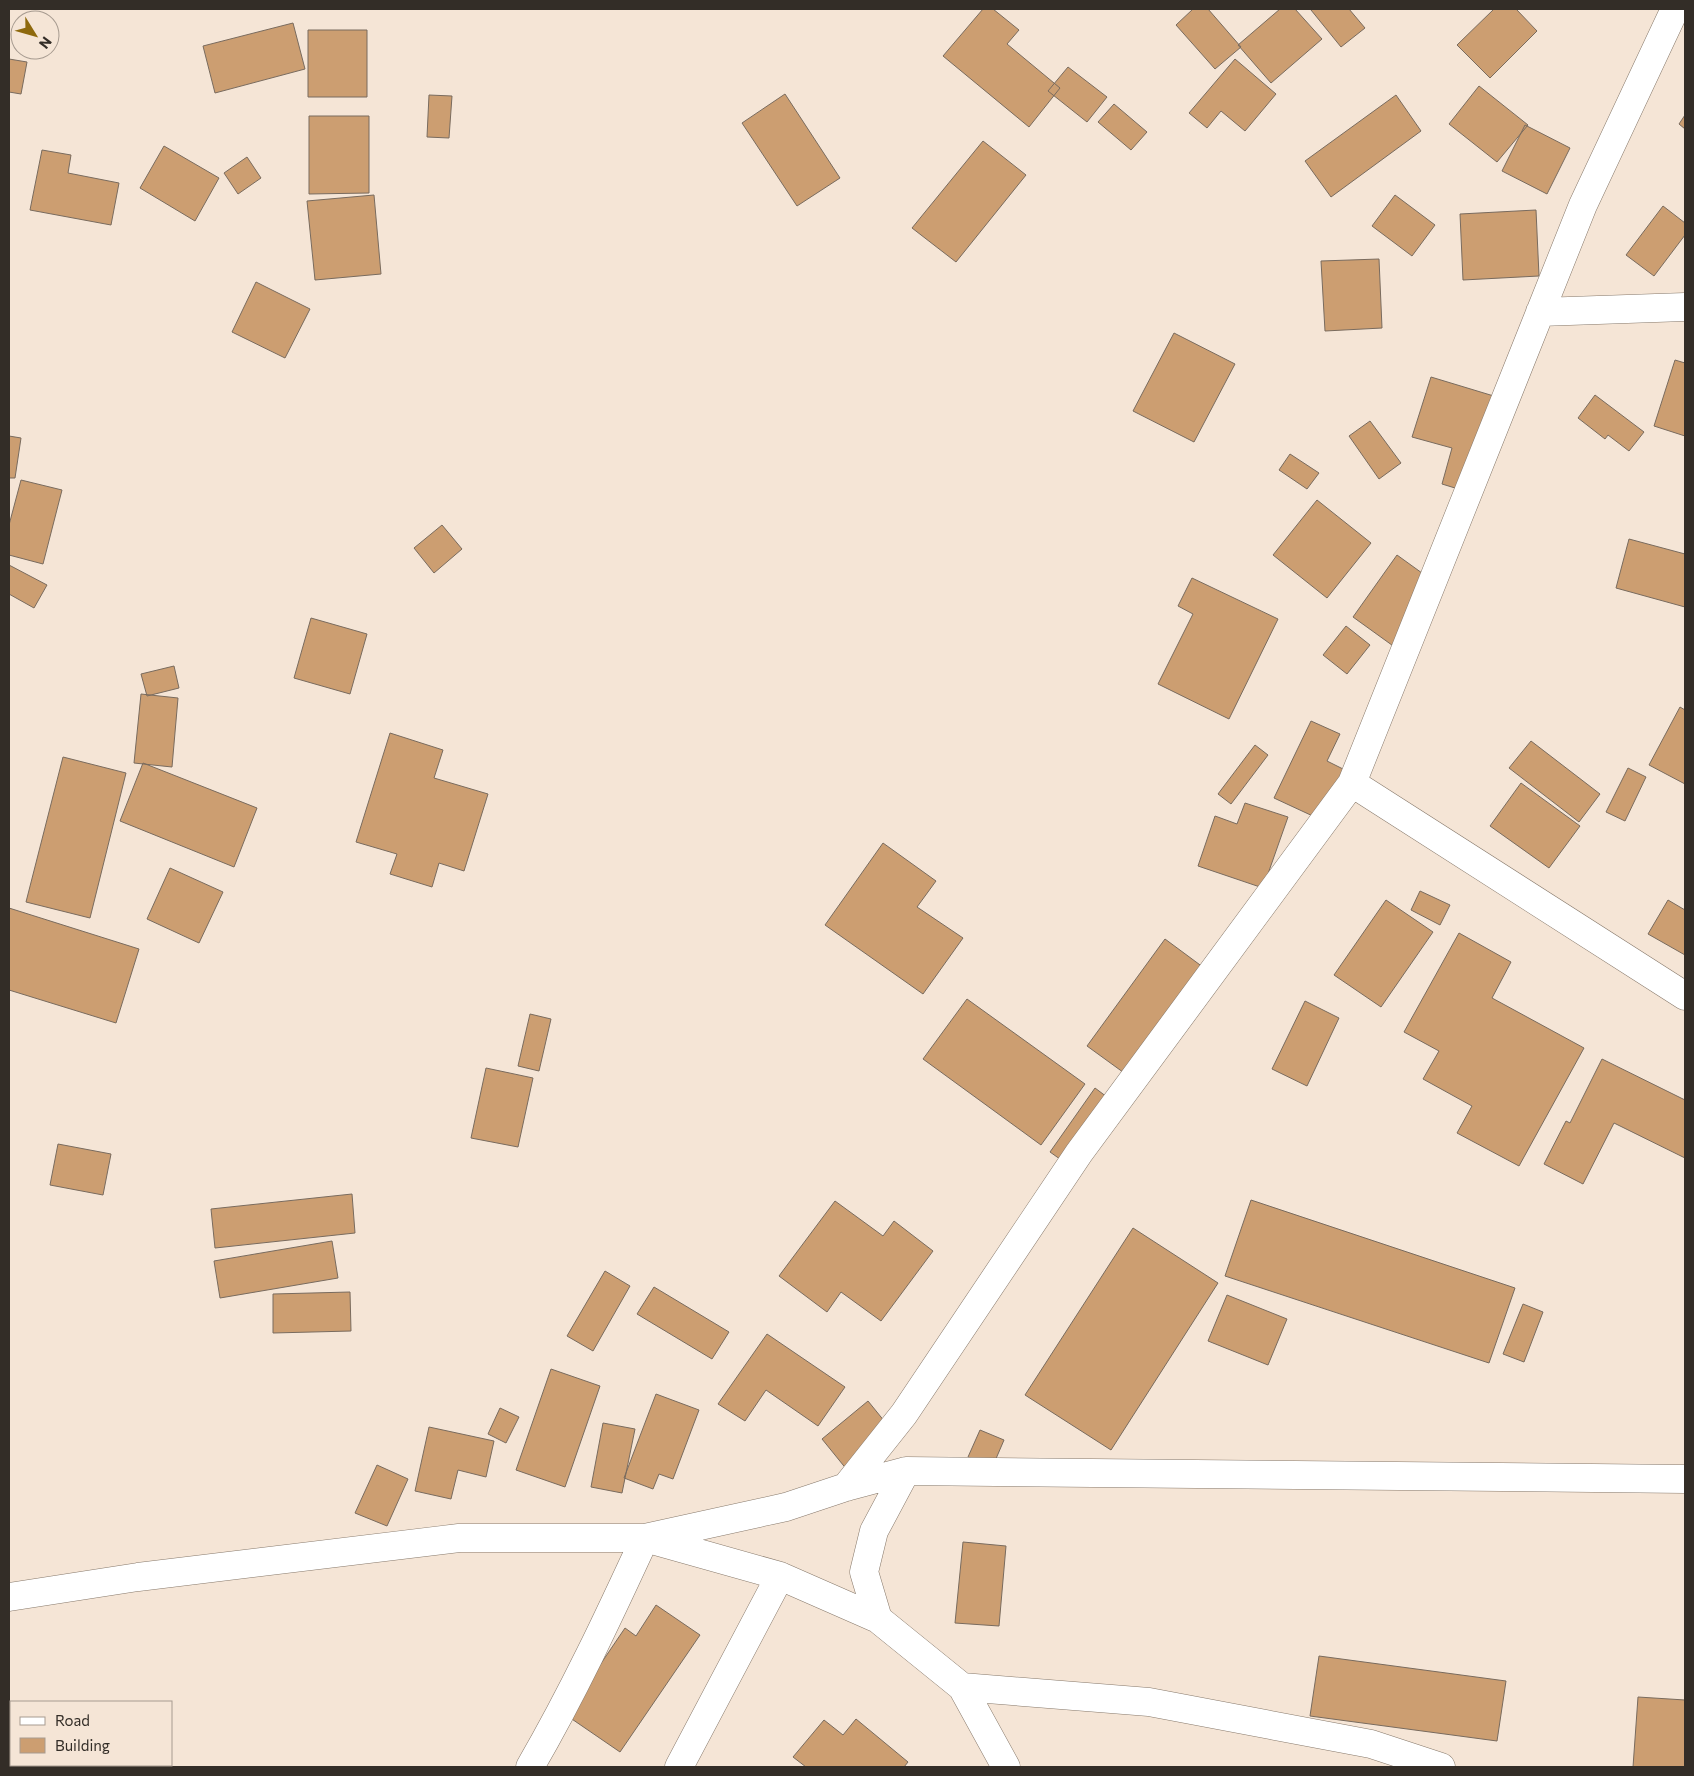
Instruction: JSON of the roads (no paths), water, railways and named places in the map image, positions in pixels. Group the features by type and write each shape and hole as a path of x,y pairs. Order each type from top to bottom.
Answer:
{"street":[{"path":"846,1487 904,1414 1078,1153 1352,783 1583,205 1675,9"},
{"path":"1540,312 1685,307"},
{"path":"1352,783 1685,996"},
{"path":"878,1619 864,1572 874,1531 906,1471"},
{"path":"9,1597 138,1577 459,1538 645,1538 786,1507 846,1487 906,1471 1685,1479"},
{"path":"645,1538 780,1576 878,1619 962,1687 1006,1767"},
{"path":"530,1767 557,1721 645,1538"},
{"path":"679,1767 780,1576"},
{"path":"962,1687 1149,1702 1371,1744 1441,1767"}]}
